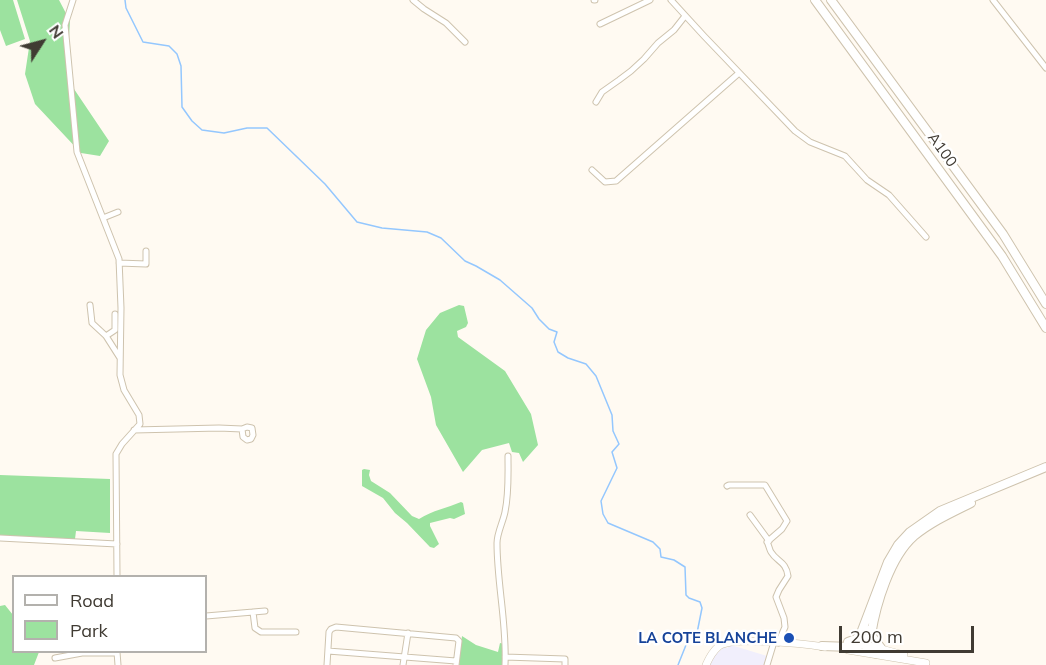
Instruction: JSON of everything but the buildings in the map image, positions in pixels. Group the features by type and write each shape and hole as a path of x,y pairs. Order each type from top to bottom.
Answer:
{"highway":[{"name":"A100","path":"815,0 981,228 1020,284 1046,328"},
{"name":"A100","path":"831,0 1011,245 1046,304"},
{"path":"981,228 1046,338"},
{"path":"1011,245 1046,299"},
{"path":"822,646 852,647 864,644 869,638 869,626 888,562 898,545 910,532 940,511 1046,467"},
{"path":"848,642 856,639 869,626 885,583 901,552 913,537 943,517 1021,482 1046,474"},
{"path":"864,644 870,652 880,651 869,626"}],"main road":[{"path":"706,665 719,646 736,641 880,651 929,664"},
{"path":"809,645 848,642 864,644"}],"street":[{"path":"73,0 65,25 77,152 119,259 120,375 124,390 140,415 140,424 116,454 117,575"},
{"path":"413,0 446,23 465,42"},
{"path":"600,24 650,0"},
{"path":"671,0 795,131 810,142 844,156 867,180 889,195 926,237"},
{"path":"993,0 1046,68"},
{"path":"596,102 602,92 631,71 686,16"},
{"path":"592,170 605,182 616,181 739,73"},
{"path":"103,218 118,213"},
{"path":"119,263 146,264 146,251"},
{"path":"90,304 92,323 106,336 120,358"},
{"path":"106,336 115,330 115,314"},
{"path":"134,430 242,429"},
{"path":"505,665 505,634 497,540 505,512 508,456"},
{"path":"727,486 765,485 787,521 782,529 767,542 770,552 783,562 788,576 776,597 785,627 767,665"},
{"path":"750,515 769,541"},
{"path":"0,538 117,544"},
{"path":"207,616 265,611"},
{"path":"253,612 255,628 261,632 296,632"},
{"path":"327,665 329,632 334,627 456,638 459,641 456,663 328,651"},
{"path":"403,665 408,633"},
{"path":"55,658 82,653"},
{"path":"505,657 565,659 565,665"}],"shaded area":[{"path":"731,645 767,656 764,665 710,665 713,657 723,648"}],"green space":[{"path":"0,0 13,0 25,39 6,46 0,30"},
{"path":"17,0 59,0 70,21 68,54 74,89 109,141 100,156 81,153 35,104 25,74 30,41"},
{"path":"459,305 464,306 468,323 466,327 457,331 458,337 505,371 531,414 538,445 523,462 519,453 512,452 509,443 482,450 463,472 436,425 431,397 417,359 426,330 440,313"},
{"path":"362,470 370,470 371,481 390,493 412,516 419,519 461,502 465,514 454,519 430,523 439,544 434,548 430,547 383,498 362,486"},
{"path":"0,475 110,479 110,533 76,531 75,539 0,538"},
{"path":"5,605 12,614 12,653 39,653 34,665 0,665 0,606"},
{"path":"462,636 476,645 498,652 500,643 504,644 504,665 459,665"}],"waterway":[{"path":"125,0 126,8 143,42 169,46 177,54 181,66 182,107 202,130 224,133 247,128 267,128 325,184 357,222 382,228 427,232 441,238 465,261 500,280 532,308 549,329 557,332 554,342 558,352 586,364 596,376 612,415 613,431 619,444 612,452 617,468 601,501 603,514 608,523 653,542 660,549 661,557 674,560 685,567 686,595 700,602 702,608 697,633 688,640 678,665"}],"place":[{"name":"LA COTE BLANCHE","path":"789,638"}]}
